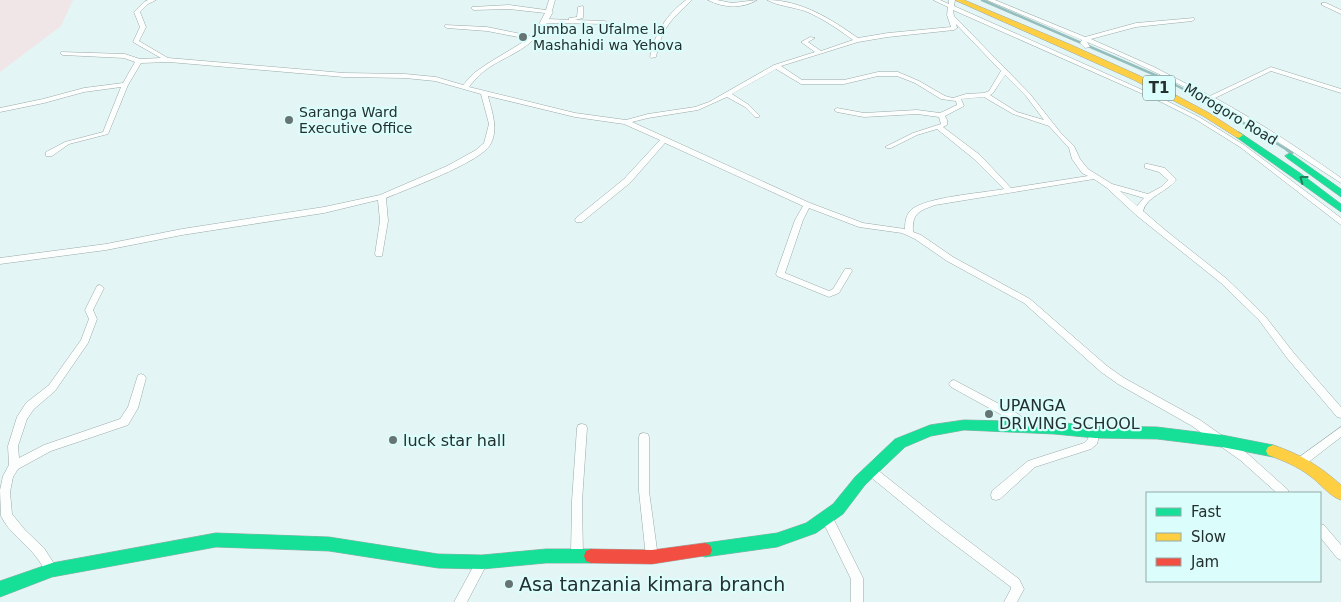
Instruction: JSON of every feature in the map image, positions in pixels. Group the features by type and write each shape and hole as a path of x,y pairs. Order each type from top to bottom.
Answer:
{"main road":[{"name":"Morogoro Road","path":"976,0 1086,43 1161,81 1207,100 1341,194"},
{"name":"Morogoro Road","path":"954,2 1134,76 1182,101 1268,154 1341,209"},
{"path":"0,590 52,570 216,540 329,544 438,561 482,562 577,555 625,558 652,557 777,540 811,528 827,518 838,509 871,471 900,443 930,431 964,425 1157,434 1222,441 1274,452 1302,461 1341,494"}],"street":[{"path":"153,0 146,2 136,12 143,28 136,42 169,60"},
{"path":"465,86 485,69 534,38 548,17 552,0"},
{"path":"653,57 664,25 673,13 689,0"},
{"path":"711,0 736,6 754,0"},
{"path":"770,0 810,10 837,25 857,40"},
{"path":"936,0 954,2 1197,118 1260,159 1341,222"},
{"path":"990,0 1086,43 1136,25 1192,19"},
{"path":"626,122 648,116 696,110 776,66 857,40 954,28 950,15 954,2"},
{"path":"1324,4 1341,12"},
{"path":"474,8 509,7 548,17 605,23"},
{"path":"548,17 580,18 581,7"},
{"path":"950,15 1028,95 1072,147 1076,159 1084,171 1110,186 1139,213 1224,281 1262,318 1290,355 1341,414"},
{"path":"447,26 487,29 534,38"},
{"path":"812,38 804,42 820,53"},
{"path":"63,54 125,56 139,61 169,60 344,75 420,77 465,86 484,93 575,115 626,122 807,205 862,225 909,232 950,259 1027,301 1104,369 1121,381 1196,423 1244,457 1283,492"},
{"path":"49,154 67,144 106,133 125,85 139,61"},
{"path":"776,66 801,82 844,82 878,74 898,74 917,82 943,98 958,100 966,96 985,95 991,92 1004,70"},
{"path":"1207,100 1265,70 1271,69 1341,91"},
{"path":"0,110 84,90 125,85"},
{"path":"0,261 106,247 182,232 324,210 382,197 456,165 479,152 487,144 492,124 484,93"},
{"path":"727,94 747,106 757,116"},
{"path":"985,95 1015,113 1051,124"},
{"path":"837,110 864,115 917,112 941,115 961,106 958,100"},
{"path":"1207,100 1304,155 1341,181"},
{"path":"889,147 914,134 940,128 944,125 941,115"},
{"path":"940,128 977,157 1010,190"},
{"path":"579,220 627,181 664,140"},
{"path":"1139,213 1141,206 1149,197 1167,186 1172,180 1162,170 1148,166"},
{"path":"909,232 908,222 911,215 920,208 934,202 1094,177"},
{"path":"1110,186 1149,197"},
{"path":"379,254 384,221 382,197"},
{"path":"807,205 799,220 780,274 820,292 829,294 836,291 848,271"},
{"path":"52,570 40,552 21,534 7,516 5,492 7,481 14,466 12,451 22,417 30,406 52,388 84,341 92,320 90,310 100,288"},
{"path":"14,466 48,448 124,422 133,408 141,378"},
{"path":"954,384 1016,418 1025,427"},
{"path":"577,555 577,501 582,428"},
{"path":"1302,461 1341,431"},
{"path":"996,495 1032,464 1088,446 1094,441 1095,432"},
{"path":"644,437 644,492 652,557"},
{"path":"871,471 1015,583 1018,589 1010,602"},
{"path":"827,518 857,578 856,602"},
{"path":"1321,530 1341,554"},
{"path":"460,602 482,562"}],"shaded area":[{"path":"0,0 73,0 61,26 0,72"}],"waterway":[{"path":"982,0 1162,78 1214,105 1289,151"},
{"path":"1287,150 1292,153"}],"traffic: fast":[{"path":"1239,135 1297,175 1341,209"},
{"path":"1290,156 1341,194"},
{"path":"705,550 777,540 811,528 838,509 860,481 900,443 930,431 964,425 1054,428 1095,432 1157,433 1222,441 1273,451"},
{"path":"0,589 52,570 216,540 329,544 438,561 482,562 546,556 591,556"}],"traffic: slow":[{"path":"958,0 1102,61 1172,95 1239,135"},
{"path":"1273,451 1294,458 1310,468 1341,494"}],"traffic: jam":[{"path":"591,556 652,557 705,550"}],"place":[{"name":"Jumba la Ufalme la Mashahidi wa Yehova","path":"523,37"},
{"name":"Saranga Ward Executive Office","path":"289,120"},
{"name":"UPANGA DRIVING SCHOOL","path":"989,414"},
{"name":"luck star hall","path":"393,440"},
{"name":"Asa tanzania kimara branch","path":"509,584"}]}
